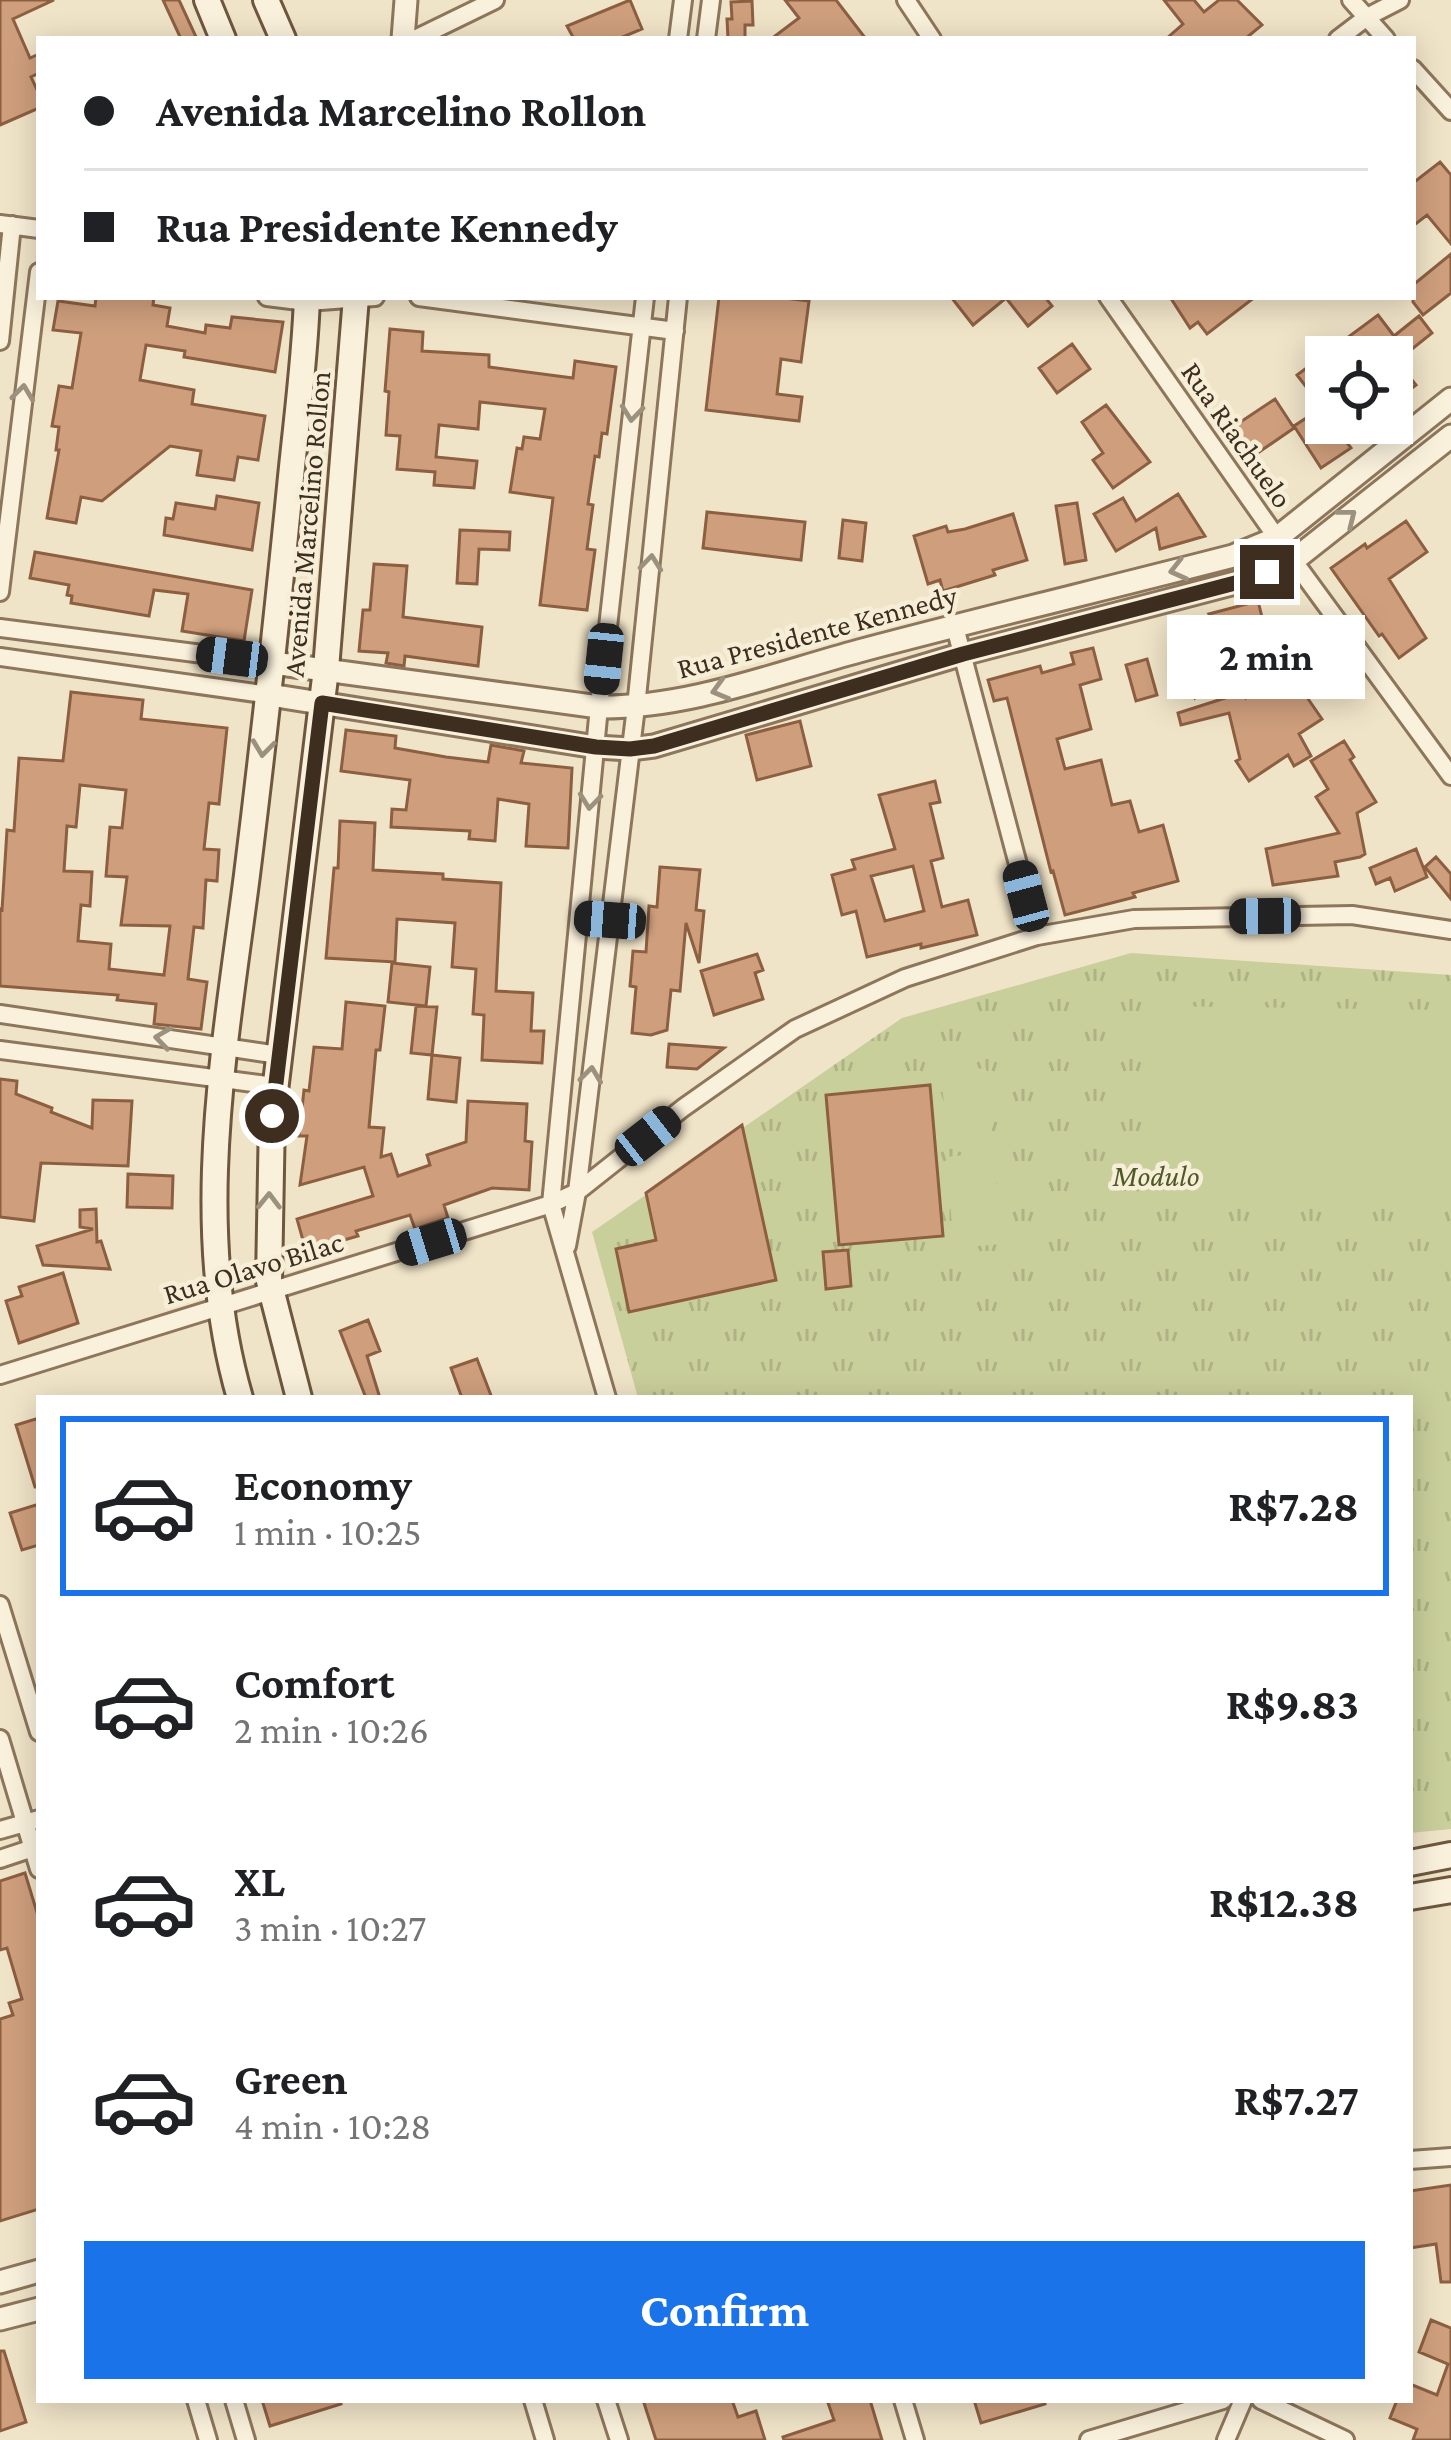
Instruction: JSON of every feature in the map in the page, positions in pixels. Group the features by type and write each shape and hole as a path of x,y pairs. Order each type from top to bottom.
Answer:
{"main road":[{"path":"207,0 222,36"},
{"path":"266,0 282,36"},
{"name":"Avenida Marcelino Rollon","path":"239,1395 222,1304 212,1179 270,695 308,300"},
{"name":"Avenida Marcelino Rollon","path":"298,1395 271,1292 268,1204 275,1086 326,669 363,300"},
{"path":"1413,1862 1451,1855"},
{"path":"1413,1896 1451,1890"}],"street":[{"path":"403,36 406,0"},
{"path":"421,36 495,0"},
{"path":"678,36 682,0"},
{"path":"706,36 711,0"},
{"path":"906,0 930,36"},
{"path":"1351,0 1383,36"},
{"path":"1342,36 1400,0"},
{"path":"1416,71 1451,111"},
{"path":"0,340 6,225 36,229"},
{"path":"4,262 36,269"},
{"path":"0,592 36,295"},
{"path":"441,300 675,331"},
{"path":"606,1395 551,1204 599,707 646,300"},
{"path":"566,1252 636,707 678,300"},
{"name":"Rua Riachuelo","path":"1110,300 1451,776"},
{"name":"Rua Presidente Kennedy","path":"0,628 599,707 694,698 1233,556 1277,538 1451,399"},
{"name":"Rua Presidente Kennedy","path":"0,658 596,747 654,746 963,654 1239,582 1294,560 1451,436"},
{"path":"955,627 1037,936"},
{"path":"104,672 111,642"},
{"name":"Rua Olavo Bilac","path":"0,1376 551,1204 577,1192 683,1108 795,1029 905,978 1037,936 1134,919 1352,915 1451,930"},
{"path":"579,917 610,920"},
{"path":"0,1013 279,1055"},
{"path":"0,1050 275,1086"},
{"path":"0,1606 36,1722"},
{"path":"0,1738 32,1821 36,1847 0,1858"},
{"path":"0,1830 32,1821"},
{"path":"1413,2160 1451,2157"},
{"path":"0,2282 36,2272"},
{"path":"0,2320 36,2309"},
{"path":"197,2403 208,2440"},
{"path":"235,2403 246,2440"},
{"path":"534,2403 545,2440"},
{"path":"607,2403 619,2440"},
{"path":"904,2403 915,2440"},
{"path":"1089,2440 1212,2403"},
{"path":"1226,2440 1242,2403"},
{"path":"1267,2403 1345,2440"}],"green space":[{"name":"Modulo","path":"1131,953 1451,975 1451,1829 1413,1833 1413,1395 637,1395 592,1232 902,1018"},
{"path":"1152,1006 1451,1010 1451,1209 1148,1205"},
{"path":"986,1068 993,1145 948,1149 941,1072"},
{"path":"994,1152 1002,1244 954,1248 946,1157"}],"building":[{"path":"0,0 54,0 13,19 30,58 36,55 36,74 31,77 36,109 0,125"},
{"path":"163,0 179,0 196,36 180,36"},
{"path":"630,0 642,29 625,36 572,36 567,26"},
{"path":"785,0 836,0 864,36 775,36 799,18"},
{"path":"1164,0 1194,0 1204,12 1219,0 1237,0 1262,25 1249,36 1169,36 1183,24"},
{"path":"752,1 753,25 745,25 745,36 728,36 731,2"},
{"path":"1440,162 1451,175 1451,244 1427,215 1416,224 1416,181"},
{"path":"1451,254 1451,293 1423,315 1413,302 1416,283"},
{"path":"96,300 154,300 153,305 170,308 167,326 205,333 206,325 230,328 232,317 283,322 275,372 184,357 185,351 146,345 140,380 194,390 192,404 265,416 258,460 238,457 234,480 197,475 201,451 170,446 102,501 81,497 76,523 47,518 59,450 59,427 52,426 59,386 72,388 81,333 53,330 58,301 95,306"},
{"path":"719,300 809,301 801,362 781,359 777,394 802,397 799,421 706,410"},
{"path":"953,300 1004,300 973,325"},
{"path":"1008,300 1047,300 1052,306 1028,326"},
{"path":"1172,300 1251,300 1207,334 1198,322 1190,328"},
{"path":"1378,315 1394,336 1350,336"},
{"path":"1419,316 1432,333 1413,348 1413,336 1394,336"},
{"path":"390,329 423,332 422,351 489,355 489,367 573,378 575,361 616,367 607,434 602,433 599,457 595,456 588,504 593,505 587,549 595,550 587,610 540,605 553,498 510,492 517,448 522,449 524,437 540,439 545,409 480,402 478,429 439,425 436,457 477,461 474,488 434,485 435,472 397,469 400,436 386,435"},
{"path":"1072,344 1090,369 1057,393 1039,368"},
{"path":"1275,399 1294,428 1252,457 1233,427"},
{"path":"1106,405 1150,462 1113,488 1093,460 1103,453 1082,422"},
{"path":"1305,419 1305,443 1294,426"},
{"path":"1306,444 1348,444 1351,448 1321,468"},
{"path":"1178,494 1205,536 1160,549 1156,528 1116,551 1094,514 1123,498 1136,521"},
{"path":"217,496 259,503 252,550 164,535 166,518 173,519 176,503 215,509"},
{"path":"1077,503 1086,560 1065,564 1056,506"},
{"path":"707,512 805,522 801,560 703,548"},
{"path":"1013,514 1027,560 943,591 940,580 928,584 914,536 946,526 948,532 965,529"},
{"path":"843,520 866,523 862,561 839,558"},
{"path":"1406,521 1427,552 1389,579 1426,638 1399,658 1331,568"},
{"path":"460,530 510,532 509,550 479,549 477,584 457,583"},
{"path":"35,552 252,590 244,641 182,631 188,594 154,590 149,616 71,603 69,585 30,578"},
{"path":"374,564 407,566 403,617 482,627 478,666 405,656 404,666 386,663 388,653 359,651 363,610 370,610"},
{"path":"1258,601 1263,621 1275,637 1244,661 1209,614"},
{"path":"1205,630 1218,681 1195,698 1179,637"},
{"path":"1093,648 1101,679 1080,685 1091,729 1057,739 1065,769 1101,760 1112,805 1130,801 1139,832 1163,825 1178,881 1065,915 1007,698 994,701 988,680 1040,666 1042,673 1074,664 1071,653"},
{"path":"1147,659 1157,695 1136,701 1126,665"},
{"path":"1302,660 1318,684 1304,693 1322,719 1299,734 1311,756 1294,766 1288,755 1249,781 1236,761 1240,759 1229,713 1181,725 1178,713 1244,692 1246,698"},
{"path":"71,692 143,700 141,719 227,728 219,804 209,803 204,849 219,850 217,881 206,880 203,928 194,927 188,979 207,982 201,1029 154,1024 156,1004 117,1000 118,995 0,986 0,909 7,830 14,831 19,758 63,761","holes":["80,785 126,790 122,828 110,827 106,876 127,877 121,925 170,926 164,975 109,969 111,944 78,941 81,905 90,906 92,872 64,871 67,826 76,827"]},
{"path":"800,721 811,766 757,780 746,735"},
{"path":"346,730 396,736 395,748 446,757 488,762 491,745 524,751 521,763 572,768 568,848 526,846 529,804 498,799 495,841 469,839 470,831 391,827 392,809 406,810 410,780 341,771"},
{"path":"1344,741 1376,802 1357,813 1365,854 1335,862 1338,876 1273,885 1266,849 1339,833 1316,797 1328,789 1311,761"},
{"path":"935,781 940,802 930,804 943,858 931,861 942,907 968,900 977,935 867,957 856,911 842,915 832,875 855,869 852,860 895,849 879,795","holes":["913,866 924,911 885,921 871,876"]},
{"path":"340,821 375,823 373,870 501,883 496,991 533,993 531,1031 544,1031 542,1063 482,1060 484,1015 473,1014 476,969 452,967 455,923 397,919 395,962 326,958"},
{"path":"1416,849 1427,877 1395,891 1390,878 1376,884 1370,868"},
{"path":"1436,857 1451,874 1451,899 1425,867"},
{"path":"660,867 700,870 696,910 704,911 699,963 686,923 680,991 671,990 667,1030 651,1035 632,1033 633,951 646,952 649,906 657,907"},
{"path":"757,954 763,970 755,973 763,999 714,1015 701,971"},
{"path":"392,963 430,967 426,1006 388,1002"},
{"path":"346,1002 385,1006 369,1127 384,1128 381,1157 391,1154 398,1176 430,1165 427,1155 466,1142 468,1101 527,1104 525,1141 532,1142 529,1190 492,1188 444,1205 448,1218 415,1229 410,1215 306,1251 297,1219 373,1196 364,1167 300,1185 307,1136 299,1136 314,1047 342,1049"},
{"path":"416,1006 437,1007 432,1055 411,1053"},
{"path":"669,1044 724,1048 697,1069 667,1067"},
{"path":"432,1055 460,1058 456,1102 428,1099"},
{"path":"0,1079 17,1081 16,1094 92,1128 93,1100 132,1101 128,1166 41,1163 34,1221 0,1217"},
{"path":"930,1085 943,1236 839,1245 826,1095"},
{"path":"742,1125 776,1280 629,1312 616,1249 656,1240 646,1193"},
{"path":"128,1174 173,1176 172,1208 127,1207"},
{"path":"96,1209 97,1242 101,1241 110,1269 43,1265 37,1246 93,1229 80,1227 80,1210"},
{"path":"848,1250 851,1286 826,1289 823,1252"},
{"path":"63,1273 78,1323 19,1343 6,1301 22,1296 19,1287"},
{"path":"368,1320 380,1351 367,1356 379,1395 365,1395 340,1331"},
{"path":"477,1359 491,1395 461,1395 451,1368"},
{"path":"36,1419 36,1487 35,1487 16,1425"},
{"path":"36,1505 36,1546 22,1550 10,1513"},
{"path":"25,1873 36,1909 36,2210 0,2221 0,2019 13,2015 9,2003 22,1999 7,1948 0,1950 0,1881"},
{"path":"1451,2185 1451,2282 1441,2282 1436,2244 1413,2248 1413,2191"},
{"path":"1431,2320 1451,2328 1451,2440 1413,2440 1417,2429 1390,2418 1396,2403 1413,2403 1413,2385 1437,2395 1448,2364 1419,2352"},
{"path":"0,2351 4,2351 26,2422 0,2431"},
{"path":"263,2403 341,2403 341,2404 270,2426"},
{"path":"644,2403 733,2403 738,2417 756,2411 765,2440 656,2440"},
{"path":"828,2403 871,2403 882,2440 784,2440 783,2437 834,2420"},
{"path":"975,2403 1045,2403 1045,2404 981,2423"}],"route":[{"path":"272,1116 322,703 596,747 654,746 963,654 1267,572"}]}
